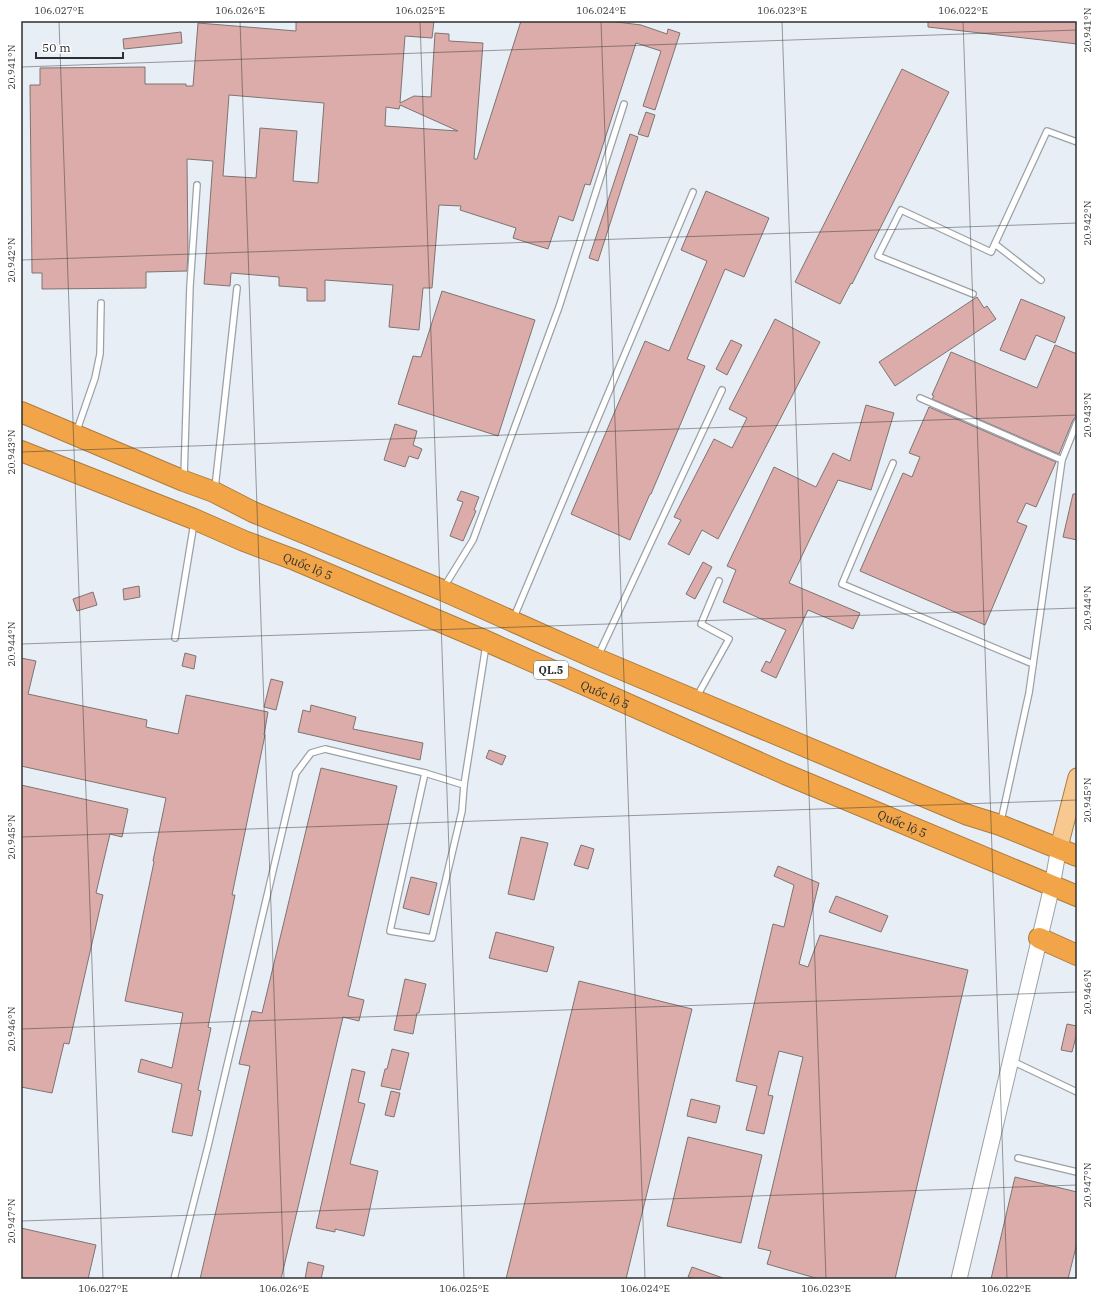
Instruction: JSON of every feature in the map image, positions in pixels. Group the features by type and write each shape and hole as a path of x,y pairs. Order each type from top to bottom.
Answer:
{"highway":[{"name":"QL.5","path":"21,412 184,481 214,492 266,518 442,590 596,659 968,815 1059,847 1077,856"},
{"name":"Quốc lộ 5","path":"21,451 295,560 486,641 785,774 1077,896"},
{"path":"1039,938 1077,955"}],"main road":[{"path":"959,1279 1052,886 1059,847 1077,778"}],"lane":[{"path":"442,590 474,540 560,307 624,104"},
{"path":"973,294 878,256 901,210 991,252 1047,131 1077,142"},
{"path":"184,481 190,286 197,185"},
{"path":"513,621 693,192"},
{"path":"995,244 1041,280"},
{"path":"214,492 237,288"},
{"path":"76,435 95,378 100,354 101,303"},
{"path":"596,659 722,390"},
{"path":"920,398 1062,460"},
{"path":"1000,825 1029,693 1062,460 1077,422"},
{"path":"893,463 842,584 1033,664"},
{"path":"175,638 194,519"},
{"path":"695,700 729,638 701,624 719,581"},
{"path":"425,773 390,931 432,938 462,811 464,784 486,641"},
{"path":"174,1279 208,1146 296,773 311,753 325,749 464,784"},
{"path":"1011,1060 1077,1092"},
{"path":"1018,1158 1077,1172"}],"building":[{"path":"296,21 434,21 432,38 405,36 400,103 414,96 431,97 435,33 449,34 449,41 483,43 474,159 477,159 521,21 609,21 641,25 667,34 668,29 680,33 655,110 643,106 661,51 636,43 590,185 585,184 573,221 559,216 548,249 513,238 516,228 460,210 461,206 439,205 432,288 423,288 419,330 389,327 393,285 325,280 325,301 307,301 307,288 279,286 279,277 231,273 230,286 204,284 213,161 187,159 187,271 146,272 146,288 42,289 42,273 32,273 30,85 40,85 40,68 145,67 145,84 186,84 186,86 193,86 198,23 296,31","holes":["229,95 324,103 318,183 293,181 297,131 260,128 256,178 223,176","400,105 458,131 385,126 386,107 399,109"]},
{"path":"928,21 1077,21 1077,44 928,27"},
{"path":"181,32 182,43 124,49 123,39"},
{"path":"902,69 949,92 852,284 851,283 840,304 795,282"},
{"path":"646,112 655,115 648,137 638,134"},
{"path":"630,134 638,137 598,261 589,258"},
{"path":"706,191 769,218 744,277 725,269 687,359 705,366 630,540 571,514 645,341 669,351 707,261 681,250"},
{"path":"442,291 535,320 498,436 398,404 413,356 421,357"},
{"path":"977,297 984,308 987,306 996,319 895,386 879,362"},
{"path":"1021,299 1065,317 1055,343 1036,335 1025,360 1000,350"},
{"path":"775,319 820,342 718,539 702,530 689,555 668,544 681,520 674,517 714,439 732,448 747,418 729,409"},
{"path":"731,340 742,345 727,375 716,369"},
{"path":"1055,345 1077,354 1077,415 1073,420 1059,454 932,399 934,396 932,395 951,352 1037,388"},
{"path":"866,405 894,413 871,490 838,480 789,583 860,613 853,629 808,610 776,678 761,671 766,661 770,663 786,630 723,602 736,570 727,566 774,467 816,487 833,453 850,461"},
{"path":"929,407 1056,462 1036,507 1026,503 1017,522 1027,526 985,625 860,571 903,473 912,477 920,457 909,453"},
{"path":"395,424 417,431 413,445 422,449 418,459 409,456 405,467 384,460"},
{"path":"461,491 479,497 474,510 476,511 463,541 450,536 463,502 457,500"},
{"path":"1073,494 1077,494 1077,540 1063,537"},
{"path":"703,562 712,567 695,599 686,594"},
{"path":"139,586 140,597 124,600 123,589"},
{"path":"93,592 97,605 77,611 73,599"},
{"path":"185,653 196,656 194,669 182,666"},
{"path":"21,658 36,661 28,694 147,720 146,727 178,734 186,695 268,712 265,735 232,895 235,895 208,1027 211,1028 198,1090 201,1091 192,1136 172,1132 182,1084 138,1072 141,1059 172,1068 183,1013 125,1001 166,798 21,766"},
{"path":"271,679 283,682 276,710 264,707"},
{"path":"311,705 356,717 353,729 423,743 420,760 298,732 303,710 310,712"},
{"path":"489,750 506,756 502,765 486,758"},
{"path":"321,768 397,786 348,996 364,1000 359,1021 343,1017 281,1279 200,1279 250,1066 239,1064 252,1011 262,1013"},
{"path":"21,785 128,809 122,837 110,834 96,893 103,895 69,1044 64,1043 52,1093 21,1087"},
{"path":"521,837 548,843 534,900 508,894"},
{"path":"581,845 594,849 588,869 574,865"},
{"path":"778,866 819,883 799,964 808,967 820,935 968,970 895,1279 819,1279 767,1264 771,1251 758,1248 803,1057 779,1051 768,1095 773,1096 764,1134 746,1130 757,1086 736,1081 773,924 784,927 794,885 774,876"},
{"path":"411,877 437,883 429,915 403,908"},
{"path":"836,896 888,916 881,932 829,912"},
{"path":"496,932 554,947 547,972 489,958"},
{"path":"405,979 426,984 419,1013 417,1013 413,1034 394,1030"},
{"path":"579,981 692,1009 626,1279 506,1279"},
{"path":"1067,1024 1077,1026 1077,1033 1072,1052 1061,1050"},
{"path":"392,1049 409,1053 400,1090 381,1086"},
{"path":"352,1069 365,1072 358,1102 365,1104 350,1164 378,1171 364,1236 335,1229 335,1232 316,1228"},
{"path":"391,1091 400,1093 394,1117 385,1115"},
{"path":"691,1099 720,1106 716,1123 687,1116"},
{"path":"688,1137 762,1155 741,1243 667,1226"},
{"path":"1015,1177 1077,1192 1077,1243 1068,1279 991,1279"},
{"path":"21,1228 96,1245 88,1279 21,1279"},
{"path":"308,1262 324,1266 321,1279 305,1279"},
{"path":"692,1267 723,1279 695,1279 688,1277"}]}
